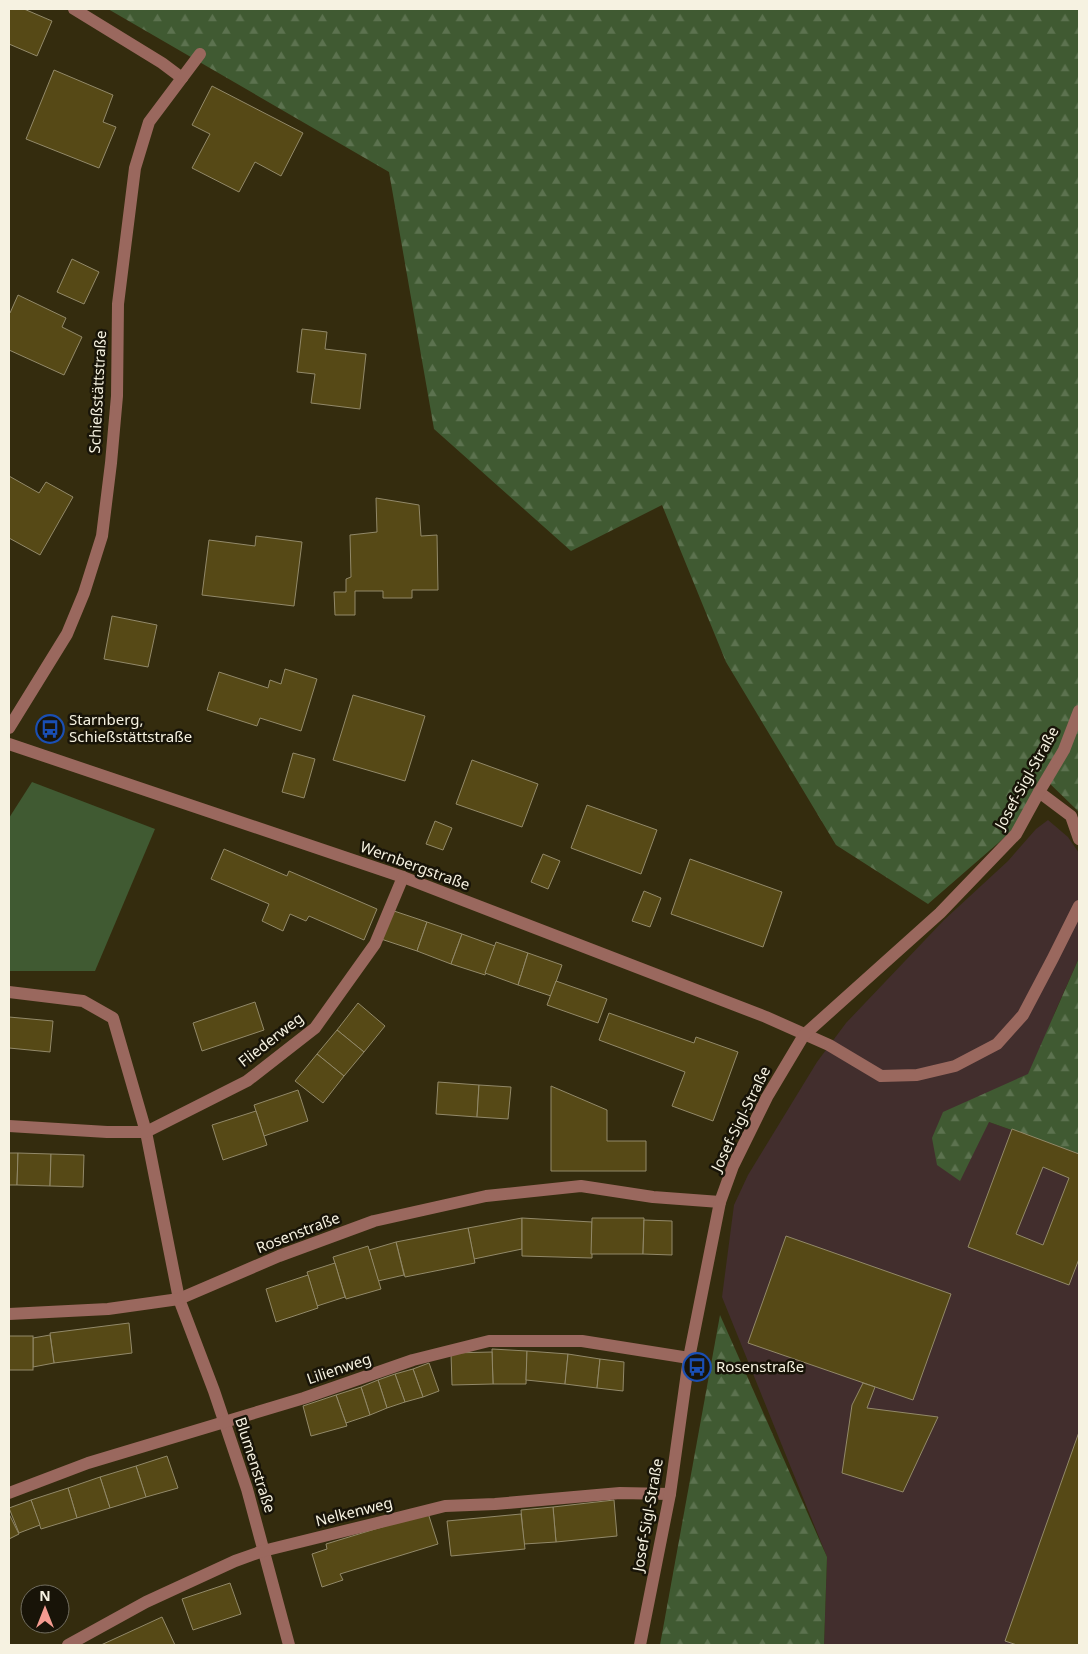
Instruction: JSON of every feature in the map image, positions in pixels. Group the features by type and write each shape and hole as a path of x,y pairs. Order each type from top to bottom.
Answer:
{"street":[{"path":"74,9 162,63 182,78"},
{"name":"Schießstättstraße","path":"9,728 67,634 84,593 102,536 117,396 118,304 135,168 149,122 200,54"},
{"name":"Josef-Sigl-Straße","path":"640,1645 670,1494 689,1358 720,1202 734,1166 768,1097 804,1035 940,914 944,907 1016,834 1038,792 1064,750 1079,710"},
{"name":"Wernbergstraße","path":"9,744 403,878 757,1014 829,1045 881,1076 917,1075 955,1066 997,1044 1023,1015 1054,958 1079,906"},
{"path":"1038,792 1071,816 1079,839"},
{"name":"Fliederweg","path":"9,1126 107,1132 146,1132 247,1081 315,1028 375,944 403,878"},
{"path":"9,992 83,1001 113,1018 146,1132 179,1298"},
{"name":"Rosenstraße","path":"9,1314 108,1309 179,1298 279,1256 374,1221 486,1196 581,1186 653,1197 720,1202"},
{"name":"Blumenstraße","path":"179,1298 214,1391 247,1489 289,1645"},
{"name":"Lilienweg","path":"9,1493 88,1463 304,1398 413,1360 489,1341 582,1341 689,1358"},
{"name":"Nelkenweg","path":"68,1645 146,1602 236,1561 263,1552 445,1506 495,1504 620,1493 670,1494"}],"shaded area":[{"path":"1048,820 1068,837 1079,853 1079,958 1055,1012 1030,1082 989,1122 1079,1154 1079,1645 824,1645 827,1557 722,1297 734,1205 748,1175 817,1062 846,1023 944,920 1008,861 1036,829"}],"green space":[{"path":"108,9 1079,9 1079,812 1042,776 1012,831 928,904 836,845 726,662 662,505 571,551 434,429 389,172"},
{"path":"32,782 155,829 95,971 9,971 9,818"},
{"path":"1079,958 1079,1154 989,1122 960,1181 937,1165 932,1138 943,1112 1028,1074"},
{"path":"720,1315 827,1557 824,1645 660,1645"}],"building":[{"path":"9,9 24,9 52,21 37,56 9,44"},
{"path":"54,70 113,95 103,122 116,127 99,168 26,139"},
{"path":"212,86 303,133 281,176 255,162 239,192 192,168 210,134 192,125"},
{"path":"72,259 99,272 84,304 57,292"},
{"path":"18,295 66,318 62,327 82,337 64,375 9,350 9,312"},
{"path":"302,329 327,332 325,349 366,354 360,409 311,403 315,374 297,372"},
{"path":"9,476 39,493 46,482 73,497 40,555 9,538"},
{"path":"376,498 419,505 421,536 437,535 438,590 412,590 412,598 383,598 383,591 355,591 355,615 335,615 334,592 346,592 346,579 351,577 350,535 377,532"},
{"path":"256,536 302,542 294,606 202,595 209,540 255,546"},
{"path":"112,616 157,625 148,667 104,659"},
{"path":"285,669 317,679 301,731 260,718 257,726 207,710 219,672 268,688 270,680 281,684"},
{"path":"353,695 425,716 405,781 333,760"},
{"path":"293,753 315,759 304,798 282,792"},
{"path":"472,760 538,784 522,827 456,804"},
{"path":"587,805 657,830 641,874 571,848"},
{"path":"435,821 452,828 443,850 426,844"},
{"path":"224,849 287,876 289,871 377,909 364,940 309,916 306,921 290,914 283,931 262,921 269,904 211,879"},
{"path":"543,854 560,861 548,889 531,882"},
{"path":"690,859 782,892 763,947 671,914"},
{"path":"644,891 661,898 650,927 632,921"},
{"path":"391,910 427,922 417,951 381,939"},
{"path":"427,922 462,934 451,964 417,951"},
{"path":"462,934 495,946 485,975 451,964"},
{"path":"496,942 528,953 518,985 485,973"},
{"path":"528,953 562,965 551,996 518,985"},
{"path":"556,981 607,999 598,1023 547,1005"},
{"path":"255,1002 264,1030 202,1051 193,1023"},
{"path":"358,1003 385,1026 364,1052 337,1030"},
{"path":"609,1013 694,1043 696,1037 738,1052 713,1121 672,1106 685,1072 599,1040"},
{"path":"9,1017 53,1021 50,1052 9,1048"},
{"path":"337,1030 364,1052 344,1076 317,1054"},
{"path":"317,1054 344,1076 323,1103 295,1081"},
{"path":"438,1082 479,1085 477,1117 436,1114"},
{"path":"479,1085 511,1087 508,1119 477,1117"},
{"path":"551,1086 607,1110 607,1141 646,1141 646,1171 551,1171"},
{"path":"298,1090 308,1121 264,1136 254,1105"},
{"path":"256,1111 267,1145 223,1160 212,1125"},
{"path":"1012,1129 1079,1154 1079,1259 1069,1285 968,1247","holes":["1043,1167 1069,1178 1043,1245 1016,1234"]},
{"path":"9,1153 18,1153 17,1185 9,1185"},
{"path":"18,1153 51,1154 50,1186 17,1185"},
{"path":"51,1154 84,1155 83,1187 50,1186"},
{"path":"522,1218 522,1249 474,1259 468,1228"},
{"path":"522,1218 592,1222 592,1258 522,1256"},
{"path":"592,1218 644,1218 643,1254 591,1254"},
{"path":"644,1220 672,1221 672,1255 643,1254"},
{"path":"468,1228 475,1263 405,1277 396,1242"},
{"path":"786,1236 951,1294 913,1400 748,1343"},
{"path":"396,1242 404,1275 378,1281 369,1250"},
{"path":"368,1246 381,1289 346,1299 333,1257"},
{"path":"335,1263 345,1297 317,1306 307,1272"},
{"path":"308,1275 318,1308 276,1322 266,1289"},
{"path":"129,1323 132,1353 54,1363 50,1333"},
{"path":"50,1335 54,1363 33,1367 33,1338"},
{"path":"9,1336 33,1336 33,1370 9,1370"},
{"path":"492,1349 527,1351 526,1384 493,1384"},
{"path":"527,1351 568,1354 565,1384 526,1380"},
{"path":"492,1352 493,1384 452,1385 451,1353"},
{"path":"568,1354 600,1359 597,1388 565,1384"},
{"path":"600,1359 624,1362 623,1391 597,1388"},
{"path":"429,1363 439,1391 423,1397 413,1369"},
{"path":"413,1369 423,1397 405,1402 395,1374"},
{"path":"395,1374 405,1402 387,1408 378,1380"},
{"path":"378,1380 387,1408 370,1415 361,1387"},
{"path":"863,1383 875,1387 867,1408 938,1417 903,1492 842,1473 852,1405"},
{"path":"361,1387 370,1415 346,1423 336,1395"},
{"path":"336,1395 347,1426 311,1436 303,1406"},
{"path":"1079,1432 1079,1645 1017,1645 1005,1641"},
{"path":"167,1456 178,1488 146,1497 136,1466"},
{"path":"136,1466 146,1497 110,1508 100,1477"},
{"path":"100,1477 110,1508 77,1518 68,1488"},
{"path":"68,1488 77,1518 41,1529 31,1500"},
{"path":"31,1500 40,1525 19,1533 9,1508"},
{"path":"614,1500 617,1536 556,1542 553,1507"},
{"path":"553,1507 556,1542 524,1544 521,1510"},
{"path":"428,1513 438,1544 340,1574 343,1580 322,1587 312,1554 327,1549 326,1544"},
{"path":"9,1514 19,1534 9,1539"},
{"path":"521,1514 525,1549 451,1556 447,1521"},
{"path":"230,1583 241,1614 193,1630 182,1599"},
{"path":"162,1617 175,1645 101,1645"}],"place":[{"name":"Starnberg, Schießstättstraße","path":"50,729"},
{"name":"Rosenstraße","path":"697,1367"}]}
